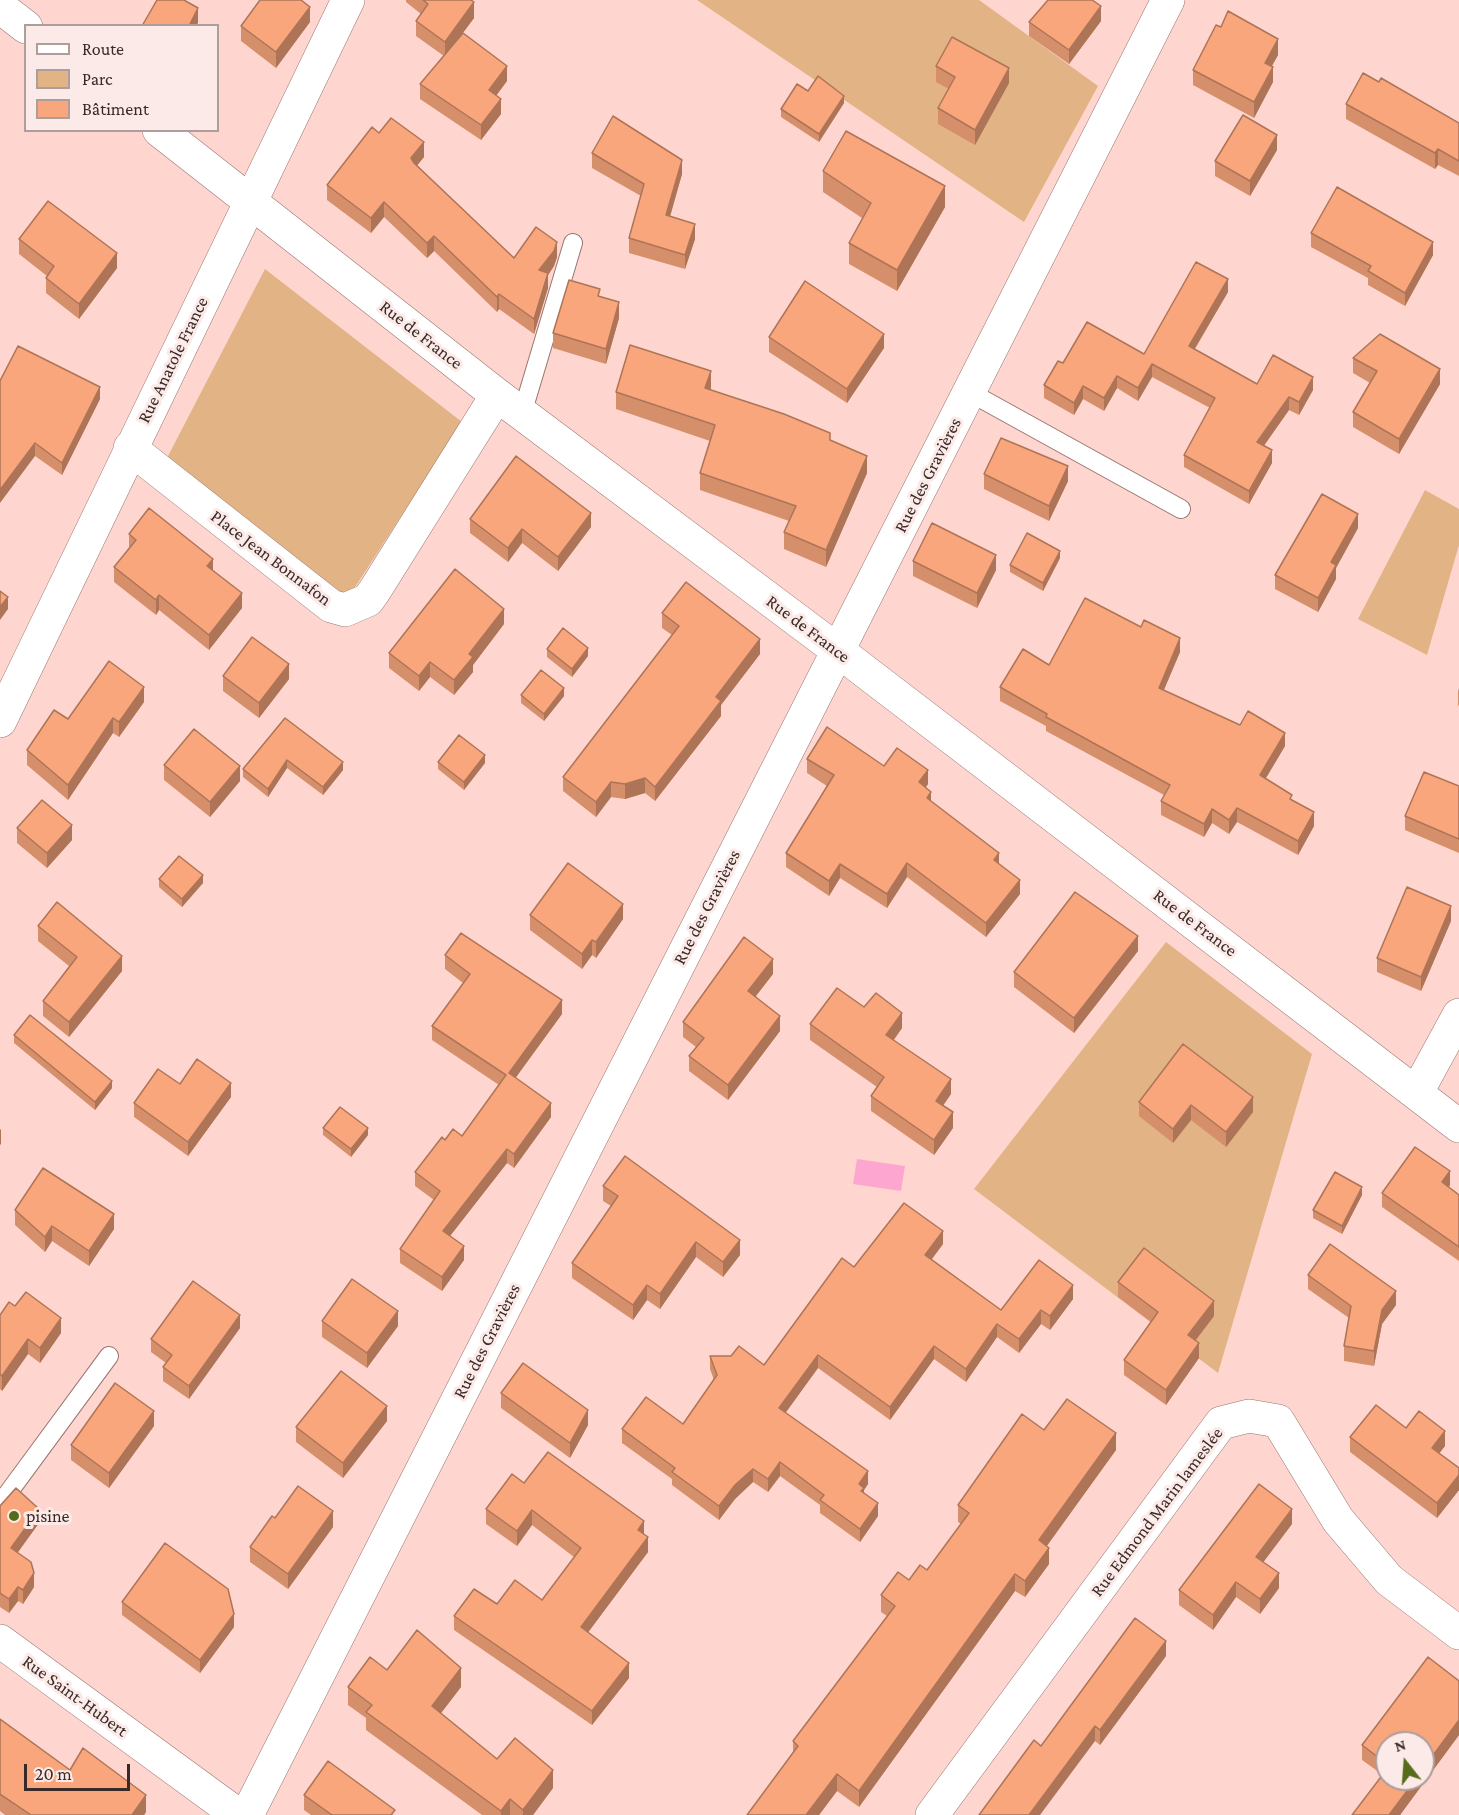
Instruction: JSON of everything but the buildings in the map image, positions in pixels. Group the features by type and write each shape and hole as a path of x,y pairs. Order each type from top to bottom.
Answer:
{"street":[{"name":"Rue Anatole France","path":"0,721 348,0"},
{"name":"Rue des Gravières","path":"247,1815 837,650 971,393 1168,0"},
{"path":"0,7 24,25"},
{"name":"Rue de France","path":"162,132 510,404 837,650 1459,1126"},
{"name":"Place Jean Bonnafon","path":"130,448 331,606 345,610 368,600 510,404"},
{"path":"1417,1092 1459,1015"},
{"name":"Rue Edmond Marin lameslée","path":"932,1815 1221,1423 1249,1416 1278,1421 1338,1520 1389,1580 1459,1633"},
{"name":"Rue Saint-Hubert","path":"0,1641 238,1815"}],"lane":[{"path":"510,404 573,243"},
{"path":"971,393 1181,509"},
{"path":"0,1504 109,1356"}],"green space":[{"path":"697,0 979,0 1098,86 1024,222"},
{"path":"265,269 462,422 348,598 167,458"},
{"path":"1425,490 1459,509 1459,545 1427,655 1358,619"},
{"path":"1166,942 1312,1054 1218,1373 974,1189"}],"shaded area":[{"path":"857,1159 905,1166 901,1191 853,1184"}],"place":[{"name":"pisine","path":"14,1516"}]}
